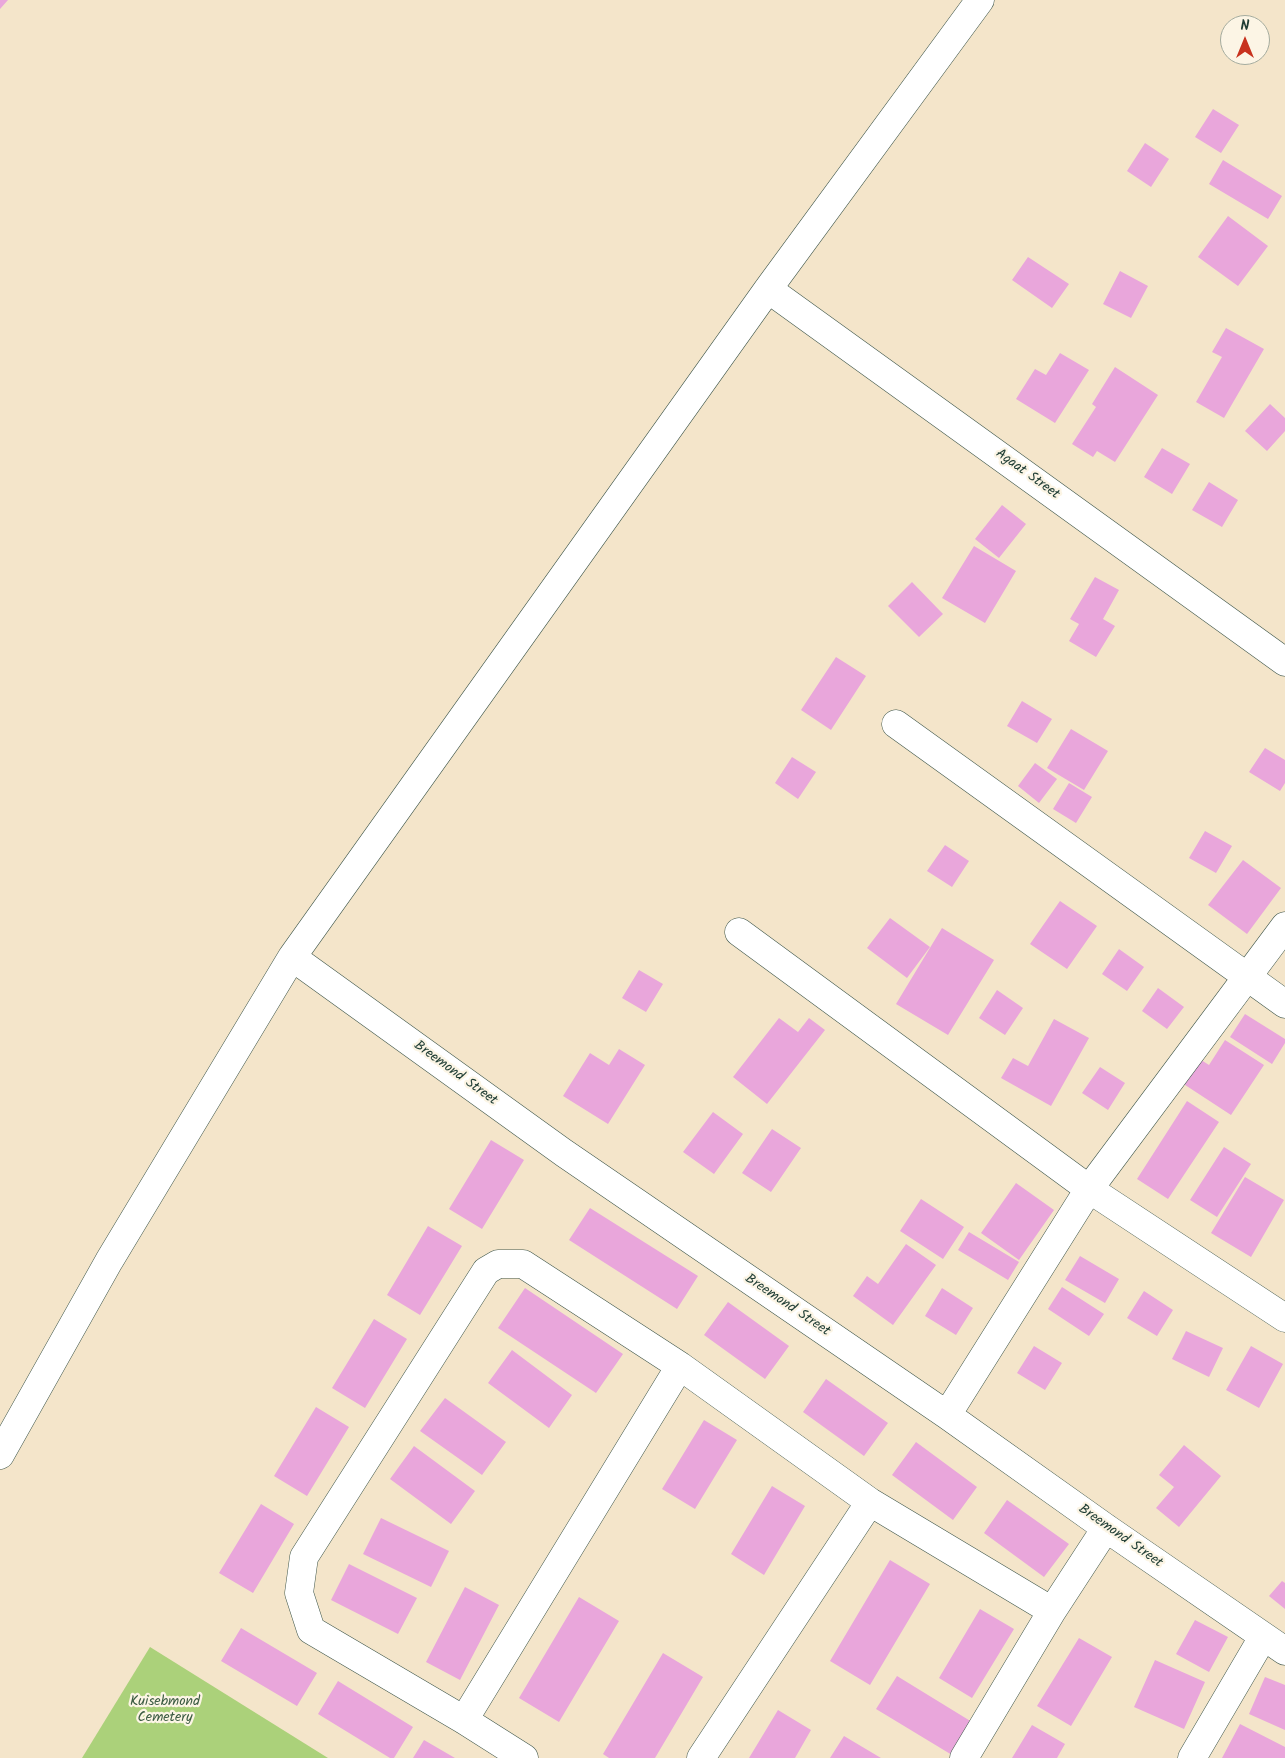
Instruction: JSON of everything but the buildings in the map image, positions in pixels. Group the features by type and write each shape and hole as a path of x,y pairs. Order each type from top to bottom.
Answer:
{"street":[{"path":"0,1455 109,1261 292,957 768,289 980,0"},
{"name":"Agaat Street","path":"768,289 1285,662"},
{"path":"896,724 1285,1004"},
{"path":"947,1415 1089,1189 1285,926"},
{"path":"739,932 1089,1189 1285,1318"},
{"name":"Breemond Street","path":"292,957 564,1153 947,1415 1274,1644"},
{"path":"524,1758 464,1720 310,1630 299,1593 304,1557 486,1271 498,1264 523,1264 680,1366 870,1502 1052,1611"},
{"path":"464,1720 680,1366"},
{"path":"701,1758 870,1502"},
{"path":"964,1758 1052,1611 1106,1528"},
{"path":"1192,1758 1274,1644"}],"green space":[{"name":"Kuisebmond Cemetery","path":"150,1647 328,1758 82,1758"}]}
